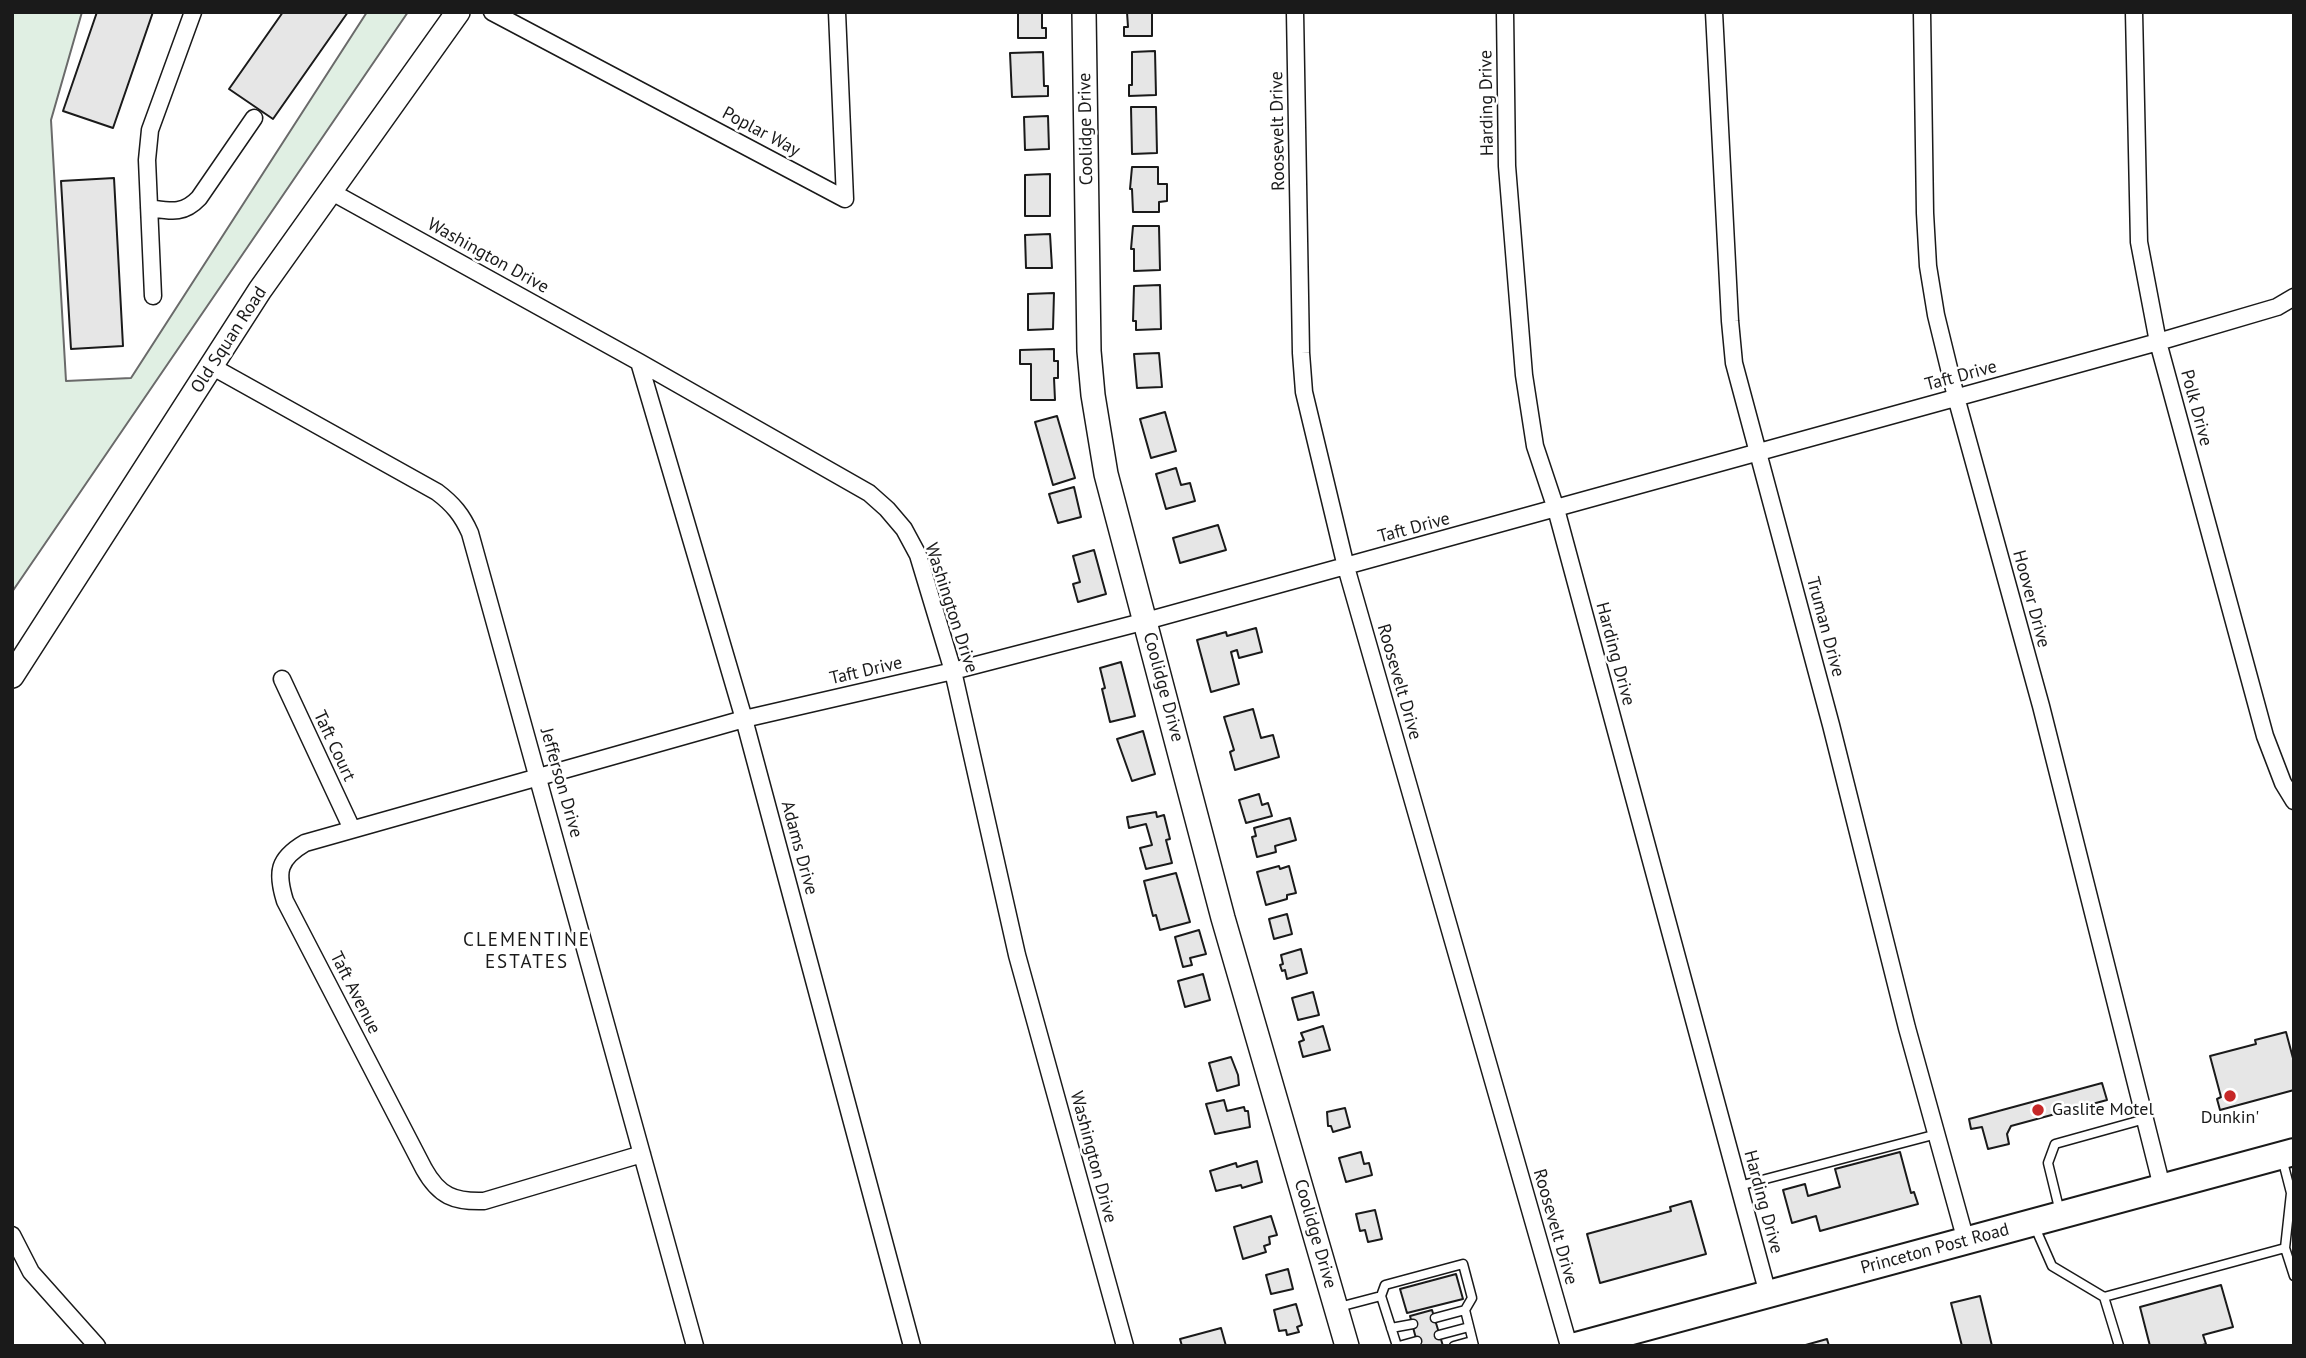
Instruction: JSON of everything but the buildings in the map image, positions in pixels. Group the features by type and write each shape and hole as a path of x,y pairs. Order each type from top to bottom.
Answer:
{"main road":[{"name":"Princeton Post Road","path":"1576,1346 2287,1154"}],"street":[{"path":"153,296 147,160 150,130 193,12"},
{"name":"Old Squan Road","path":"13,675 260,290 458,12"},
{"name":"Poplar Way","path":"492,12 845,199 837,12"},
{"name":"Coolidge Drive","path":"1084,12 1089,338 1093,395 1106,474 1223,918 1347,1346"},
{"name":"Roosevelt Drive","path":"1295,12 1304,392 1346,566 1569,1346"},
{"name":"Harding Drive","path":"1505,12 1507,166 1524,375 1535,446 1556,509 1768,1294"},
{"name":"Truman Drive","path":"1714,12 1734,363 1966,1241"},
{"name":"Hoover Drive","path":"1922,12 1928,266 1936,315 2044,719 2162,1187"},
{"name":"Polk Drive","path":"2134,12 2139,242 2158,342 2265,736 2283,783 2294,801"},
{"path":"149,208 174,211 190,207 254,118"},
{"name":"Washington Drive","path":"330,191 869,493 904,530 918,555 953,671 1017,954 1125,1346"},
{"name":"Taft Drive","path":"539,776 744,719 953,671 1146,621 2158,342 2277,307 2294,297"},
{"name":"Adams Drive","path":"639,362 744,719 912,1346"},
{"name":"Jefferson Drive","path":"211,366 437,492 462,515 470,533 539,776 695,1346"},
{"name":"Taft Court","path":"282,679 352,829"},
{"name":"Taft Avenue","path":"539,776 305,843 290,852 282,864 280,877 285,901 432,1184 441,1192 454,1198 484,1201 642,1154"},
{"path":"12,1235 32,1272 97,1346"}],"lane":[{"path":"2061,1215 2048,1164 2055,1144 2145,1119"},
{"path":"1739,1186 1937,1134"},
{"path":"2287,1154 2291,1193 2286,1248 2294,1276"},
{"path":"2032,1223 2053,1266 2104,1297 2119,1346"},
{"path":"2104,1297 2286,1248"},
{"path":"1417,1341 1398,1346 1381,1296 1385,1285 1462,1264 1472,1298 1465,1310 1473,1343 1454,1346"},
{"path":"1336,1308 1381,1296"},
{"path":"1434,1318 1465,1310"},
{"path":"1391,1328 1413,1324"},
{"path":"1439,1335 1469,1327"}],"green space":[{"path":"12,12 82,12 51,120 66,381 131,378 367,12 408,12 12,592"}],"place":[{"name":"Dunkin'","path":"2230,1096"},
{"name":"Gaslite Motel","path":"2038,1110"}],"district":[{"name":"CLEMENTINE ESTATES","path":"527,952"}]}
